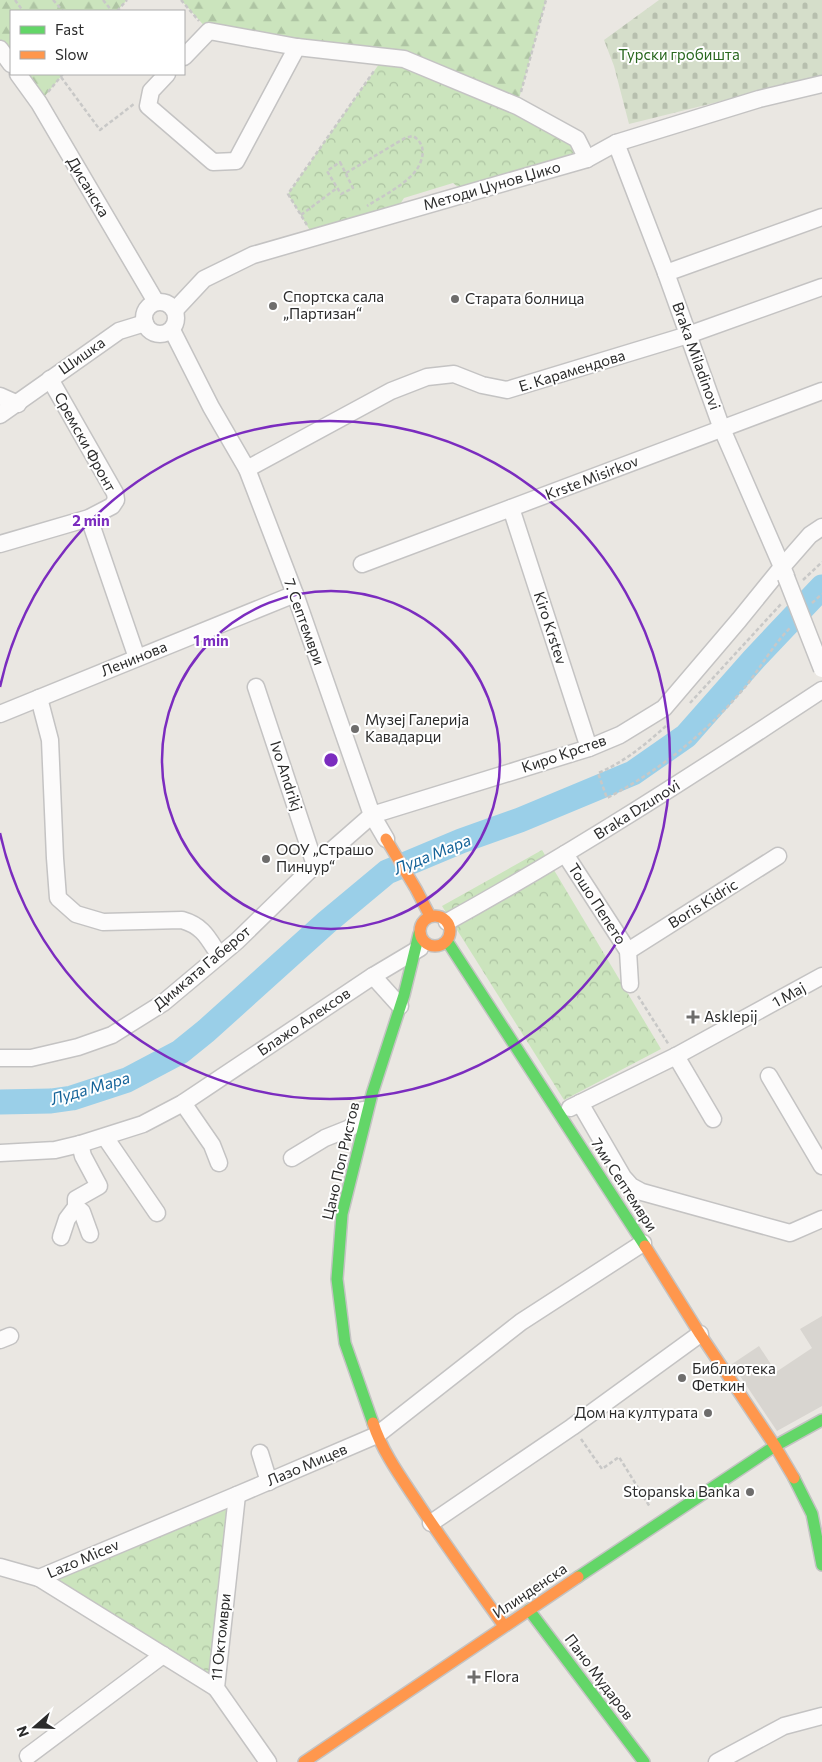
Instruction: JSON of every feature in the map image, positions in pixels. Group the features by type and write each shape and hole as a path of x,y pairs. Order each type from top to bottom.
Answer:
{"street":[{"path":"185,56 209,31 296,47 404,59 517,106 577,139 587,159"},
{"path":"167,75 150,91 148,106 212,162 236,161 296,47"},
{"path":"0,49 10,63"},
{"name":"Дисанска","path":"19,75 39,103 156,302"},
{"name":"Методи Џунов Џико","path":"174,310 204,279 253,255 587,159 616,143 759,99 822,84"},
{"name":"Braka Miladinovi","path":"616,143 666,273 722,429 784,572 822,669"},
{"path":"666,273 822,217"},
{"name":"Е. Карамендова","path":"247,469 390,391 427,377 454,374 482,385 507,390 688,335 822,287"},
{"path":"156,302 166,303 174,310 177,320 172,330 162,335 151,332 145,323 145,312 151,304 156,302"},
{"name":"Шишка","path":"0,415 119,331 145,323"},
{"name":"7. Септември","path":"172,330 211,407 247,469 295,594 372,815 430,916"},
{"name":"Сремски Фронт","path":"0,544 90,518 112,506 116,500 114,493 50,379"},
{"name":"Krste Misirkov","path":"362,564 822,391"},
{"path":"0,396 18,404"},
{"name":"Kiro Krstev","path":"511,508 590,748"},
{"path":"90,518 136,658"},
{"name":"Киро Крстев","path":"372,815 590,748 620,735 664,708 739,620 784,572 810,535 822,527"},
{"name":"Ленинова","path":"0,714 295,594"},
{"name":"Ivo Andrikj","path":"256,687 315,865"},
{"name":"Braka Dzunovi","path":"447,922 565,854 683,781 822,690"},
{"path":"39,698 50,740 58,898 76,914 102,922 182,920 192,923 203,931 219,955"},
{"name":"Димката Габерот","path":"0,1058 31,1058 78,1047 112,1035 163,1003 237,941 315,865 372,815"},
{"name":"Тошо Пепето","path":"565,854 628,951 630,984"},
{"name":"Boris Kidric","path":"628,951 778,856"},
{"path":"435,915 440,916 447,922 450,931 447,941 441,945 434,946 421,943 420,926 424,920 435,915"},
{"name":"7ми Септември","path":"447,941 700,1334 775,1446 812,1514 822,1565"},
{"name":"Блажо Алексов","path":"0,1154 55,1150 105,1137 143,1124 183,1103 421,943"},
{"name":"Цано Поп Ристов","path":"421,943 372,1094 342,1214 337,1279 345,1344 377,1435 431,1524 504,1626"},
{"path":"373,976 400,1006"},
{"name":"1 Maj","path":"559,1114 676,1056 822,976"},
{"path":"676,1056 713,1119"},
{"path":"769,1076 820,1158"},
{"path":"292,1158 325,1138 350,1128 356,1122 372,1094"},
{"path":"183,1103 212,1145 219,1163"},
{"path":"580,1103 623,1177 631,1186 642,1192 790,1233 822,1219"},
{"path":"105,1137 157,1213"},
{"path":"61,1237 67,1219 76,1207 76,1199 99,1186 83,1156 80,1144"},
{"path":"76,1207 82,1212 90,1234"},
{"name":"Лазо Мицев","path":"237,1496 377,1435 521,1322 643,1243"},
{"path":"431,1524 572,1427 700,1334"},
{"name":"Илинденска","path":"304,1762 504,1626 775,1446 822,1420"},
{"path":"260,1453 270,1482"},
{"name":"Lazo Micev","path":"39,1578 237,1496"},
{"name":"11 Октомври","path":"237,1496 216,1688 268,1762"},
{"path":"0,1567 39,1578"},
{"name":"Lazo Micev","path":"39,1578 216,1688"},
{"name":"Пано Мударов","path":"529,1610 644,1762"},
{"path":"28,1756 163,1655"},
{"path":"717,1762 784,1726 822,1716"}],"path":[{"path":"53,0 61,10"},
{"path":"118,10 127,0"},
{"path":"181,0 209,31"},
{"path":"517,106 546,0"},
{"path":"314,237 288,194 384,57"},
{"path":"39,103 60,77 100,130 138,100 149,99"},
{"path":"346,173 406,138 413,136 418,139 422,146 423,153 420,165 410,178 362,208"},
{"path":"340,162 353,188 341,194 337,188 327,171 340,162"},
{"path":"301,215 337,188"},
{"path":"812,604 822,594"},
{"path":"598,773 607,798 636,783 683,749 746,686 782,636 794,623"},
{"path":"630,984 676,1056"},
{"path":"572,1427 602,1469 619,1457 660,1523"}],"green space":[{"path":"0,0 127,0 118,10 10,10 10,63 0,49"},
{"path":"181,0 546,0 517,106 404,59 209,31"},
{"name":"Турски гробишта","path":"659,0 822,0 822,76 629,124 614,66 604,40"},
{"path":"384,57 577,139 587,159 467,194 453,183 404,198 393,215 314,237 288,194"},
{"path":"19,75 62,75 39,103"},
{"path":"542,850 661,1049 564,1100 442,906"},
{"path":"237,1495 216,1688 39,1578"}],"shaded area":[{"path":"822,1316 822,1406 777,1431 732,1364 759,1346 776,1372 812,1348 800,1329"}],"waterway":[{"name":"Луда Мара","path":"0,1102 51,1101 72,1098 127,1080 180,1052 327,922 387,872 633,773 686,736 754,659 822,587"}],"traffic: fast":[{"path":"373,1423 345,1343 337,1279 342,1214 372,1094 404,995 419,934"},
{"path":"447,941 645,1246"},
{"path":"578,1577 775,1446 822,1420"},
{"path":"794,1478 812,1514 822,1565"},
{"path":"529,1610 644,1762"}],"traffic: slow":[{"path":"386,839 430,916"},
{"path":"435,916 446,920 450,931 446,942 435,946 424,942 420,931 424,920 435,916"},
{"path":"645,1246 794,1478"},
{"path":"373,1423 386,1453 398,1472 448,1548 504,1626"},
{"path":"304,1762 578,1577"}],"place":[{"name":"Старата болница","path":"455,299"},
{"name":"Спортска сала „Партизан“","path":"273,306"},
{"name":"Музеј Галерија Кавадарци","path":"355,729"},
{"name":"ООУ „Страшо Пинџур“","path":"266,859"},
{"name":"Asklepij","path":"693,1017"},
{"name":"Библиотека Феткин","path":"682,1378"},
{"name":"Дом на културата","path":"708,1413"},
{"name":"Stopanska Banka","path":"750,1492"},
{"name":"Flora","path":"474,1677"}]}
